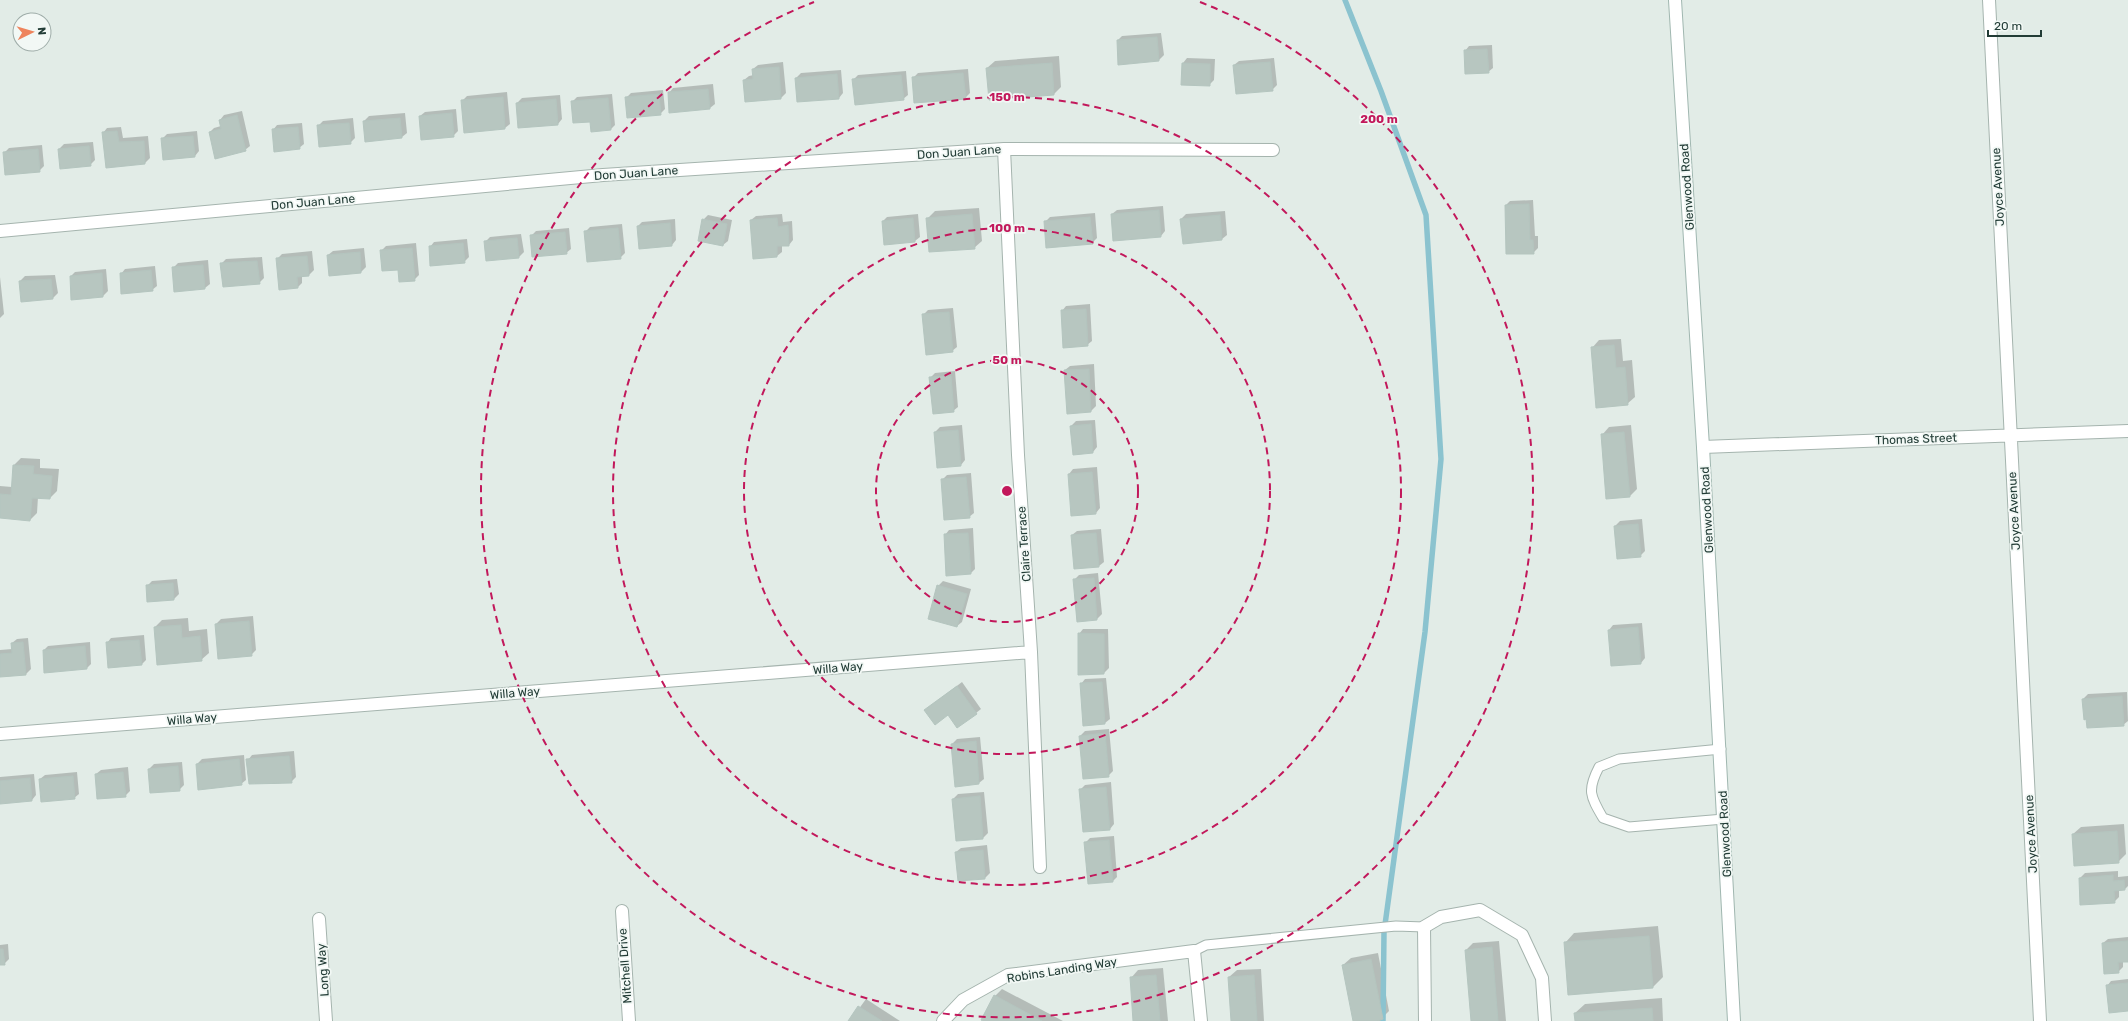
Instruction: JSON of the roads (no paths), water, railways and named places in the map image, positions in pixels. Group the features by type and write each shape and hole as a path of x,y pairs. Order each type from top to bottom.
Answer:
{"street":[{"name":"Glenwood Road","path":"1675,0 1703,447 1734,1021"},
{"name":"Joyce Avenue","path":"1989,0 2040,1021"},
{"name":"Don Juan Lane","path":"0,231 602,175 1004,149 1273,150"},
{"name":"Claire Terrace","path":"1004,149 1018,455 1031,652 1040,867"},
{"name":"Thomas Street","path":"1703,447 2128,431"},
{"name":"Willa Way","path":"0,734 1031,652"},
{"path":"1425,1021 1424,927 1441,917 1480,910 1522,935 1542,978 1545,1021"},
{"name":"Mitchell Drive","path":"622,911 629,1021"},
{"name":"Long Way","path":"319,919 326,1021"},
{"path":"1194,952 1200,1021"},
{"name":"Robins Landing Way","path":"943,1021 963,1000 1008,975 1194,952"}],"lane":[{"path":"1720,749 1619,758 1599,767 1592,780 1591,798 1603,818 1629,827 1724,818"},
{"path":"1194,952 1206,945 1220,943 1396,926 1424,927"}],"waterway":[{"path":"1345,0 1381,91 1426,215 1441,459 1425,632 1384,932 1383,1021"}]}
